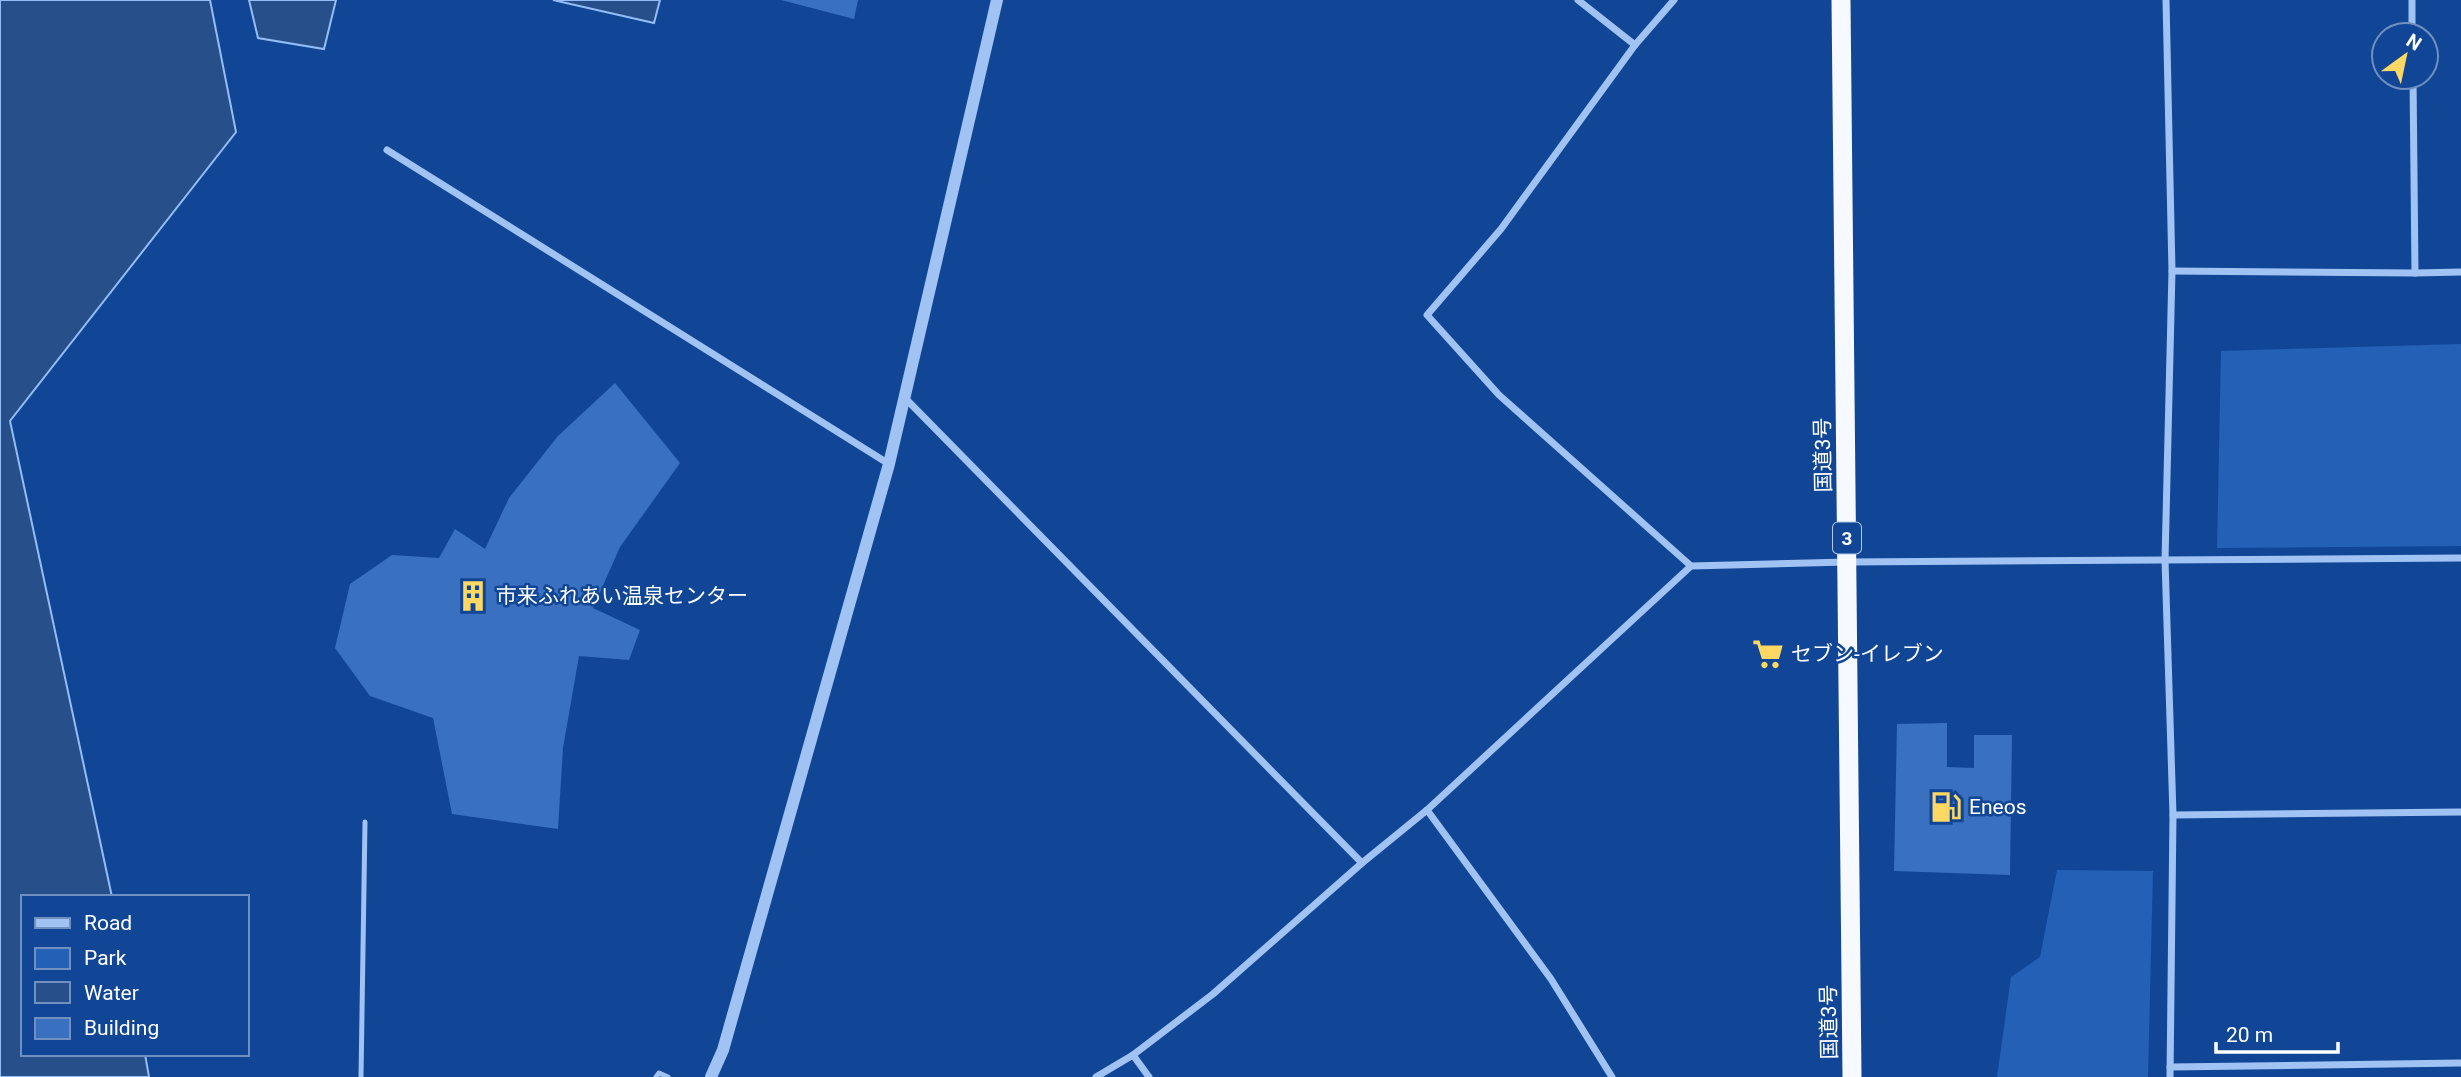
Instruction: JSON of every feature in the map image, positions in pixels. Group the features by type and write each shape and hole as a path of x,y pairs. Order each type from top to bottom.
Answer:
{"highway":[{"name":"国道3号","path":"1841,0 1852,1077"}],"street":[{"path":"711,1077 723,1050 889,464 997,0"},
{"path":"1578,0 1635,45"},
{"path":"1674,0 1635,45 1502,229 1427,315 1499,395 1690,566"},
{"path":"2166,0 2172,271 2165,560 2173,815 2170,1077"},
{"path":"2412,0 2412,21"},
{"path":"2413,91 2415,273"},
{"path":"387,150 889,464"},
{"path":"2172,271 2461,272"},
{"path":"905,398 1362,863"},
{"path":"1096,1077 1133,1055 1213,994 1362,863 1427,810 1690,566 1847,562 2461,558"},
{"path":"1427,810 1551,979 1612,1077"},
{"path":"2173,815 2461,811"},
{"path":"1133,1055 1149,1077"},
{"path":"2170,1067 2461,1063"}],"lane":[{"path":"361,1077 365,821"},
{"path":"656,1077 659,1073 668,1077"}],"green space":[{"path":"2461,344 2461,546 2217,548 2221,351"},
{"path":"2057,870 2153,871 2148,1077 1997,1077 2011,977 2040,957"}],"water":[{"path":"0,0 210,0 236,132 10,421 112,895 21,895 21,1056 145,1056 149,1077 0,1077"},
{"path":"249,0 336,0 324,49 258,38"},
{"path":"553,0 660,0 654,23"}],"building":[{"path":"781,0 858,0 854,19"},
{"name":"市来ふれあい温泉センター","path":"615,383 680,463 620,547 593,608 640,630 629,660 579,656 563,748 558,829 452,814 433,718 370,696 335,648 350,584 392,555 439,558 455,529 485,549 509,498 558,436"},
{"path":"1947,723 1947,767 1974,768 1974,735 2012,735 2010,875 1894,871 1897,724"}],"place":[{"name":"市来ふれあい温泉センター","path":"473,596"},
{"name":"セブン-イレブン","path":"1768,654"},
{"name":"Eneos","path":"1946,807"}]}
